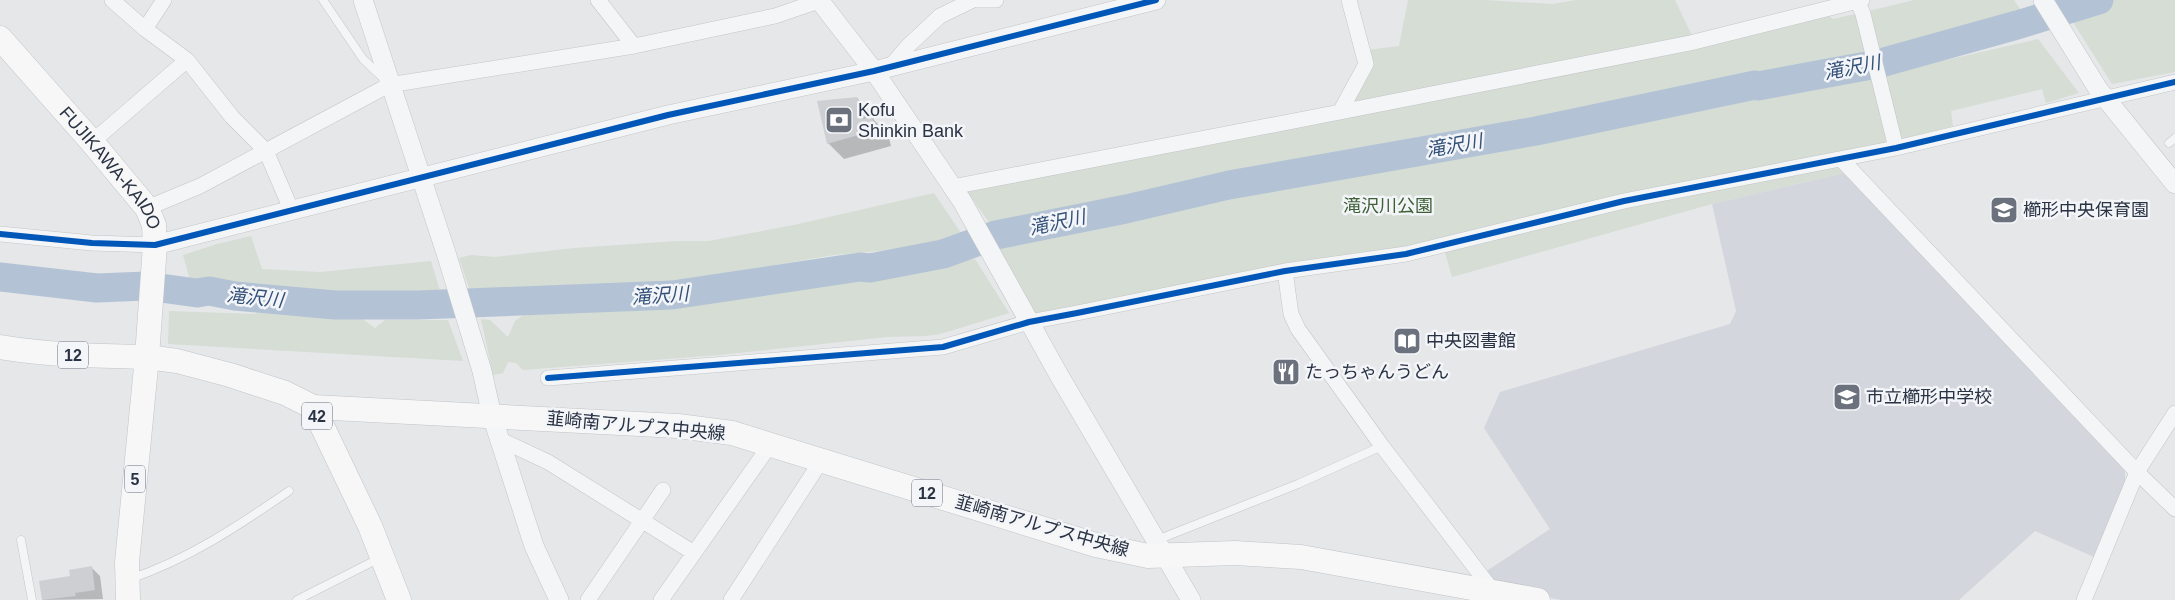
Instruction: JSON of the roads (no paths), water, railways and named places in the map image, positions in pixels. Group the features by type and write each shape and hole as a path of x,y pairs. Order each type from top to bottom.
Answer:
{"main road":[{"name":"FUJIKAWA-KAIDO","path":"0,38 92,142 147,208 154,225 155,255 147,348"},
{"name":"12","path":"0,347 67,355 147,348"},
{"name":"42","path":"147,348 177,361 230,375 285,393 313,407 370,526 399,600"},
{"name":"5","path":"127,590 147,348"},
{"name":"韮崎南アルプス中央線","path":"313,407 678,426 732,433 1096,545 1148,556 1162,548 1301,556 1478,594 1538,600"}],"street":[{"path":"112,0 145,29 187,60 232,117 266,150 291,209"},
{"path":"145,29 164,0"},
{"path":"598,0 634,46"},
{"path":"147,208 200,186 389,85 634,46 775,16 820,0 882,69 957,194 1029,322 1191,600"},
{"path":"882,69 940,16 973,0"},
{"path":"977,0 996,0"},
{"path":"0,234 92,243 155,255 291,209 668,115 882,69 1156,0"},
{"path":"1340,112 1366,64 1349,0"},
{"path":"2043,0 2102,93 2175,184"},
{"path":"366,2 389,85 447,256 482,371 499,439 534,546 559,600"},
{"path":"957,194 1340,112 1690,43 1860,4 1896,148"},
{"path":"92,142 187,60"},
{"path":"548,378 943,347 1029,322 1285,271 1406,254 1624,201 1896,148 2102,93 2175,82"},
{"path":"1841,159 2137,472 2175,509"},
{"path":"1285,271 1292,314 1298,329 1382,446 1478,594"},
{"path":"2084,600 2137,472 2175,413"},
{"path":"499,439 548,462 694,553"},
{"path":"661,600 770,445"},
{"path":"731,600 821,461"},
{"path":"588,600 663,490"}],"lane":[{"path":"323,0 363,59 389,85"},
{"path":"1162,548 1382,446"},
{"path":"127,590 162,568 195,552 237,527 289,491"},
{"path":"21,540 32,600"},
{"path":"297,600 382,557"}],"waterway":[{"name":"滝沢川","path":"0,277 97,288 146,286 197,293 209,291 235,296 335,305 418,305 672,295 860,267 870,268 943,254 996,235 1126,209 1229,185 1536,131 1755,85 1877,64 2099,0"}],"place":[{"name":"Kofu Shinkin Bank","path":"839,120"},
{"name":"櫛形中央保育園","path":"2004,210"},
{"name":"中央図書館","path":"1407,341"},
{"name":"たっちゃんうどん","path":"1286,372"},
{"name":"市立櫛形中学校","path":"1847,397"}],"park label":[{"name":"滝沢川公園","path":"1388,206"}]}
